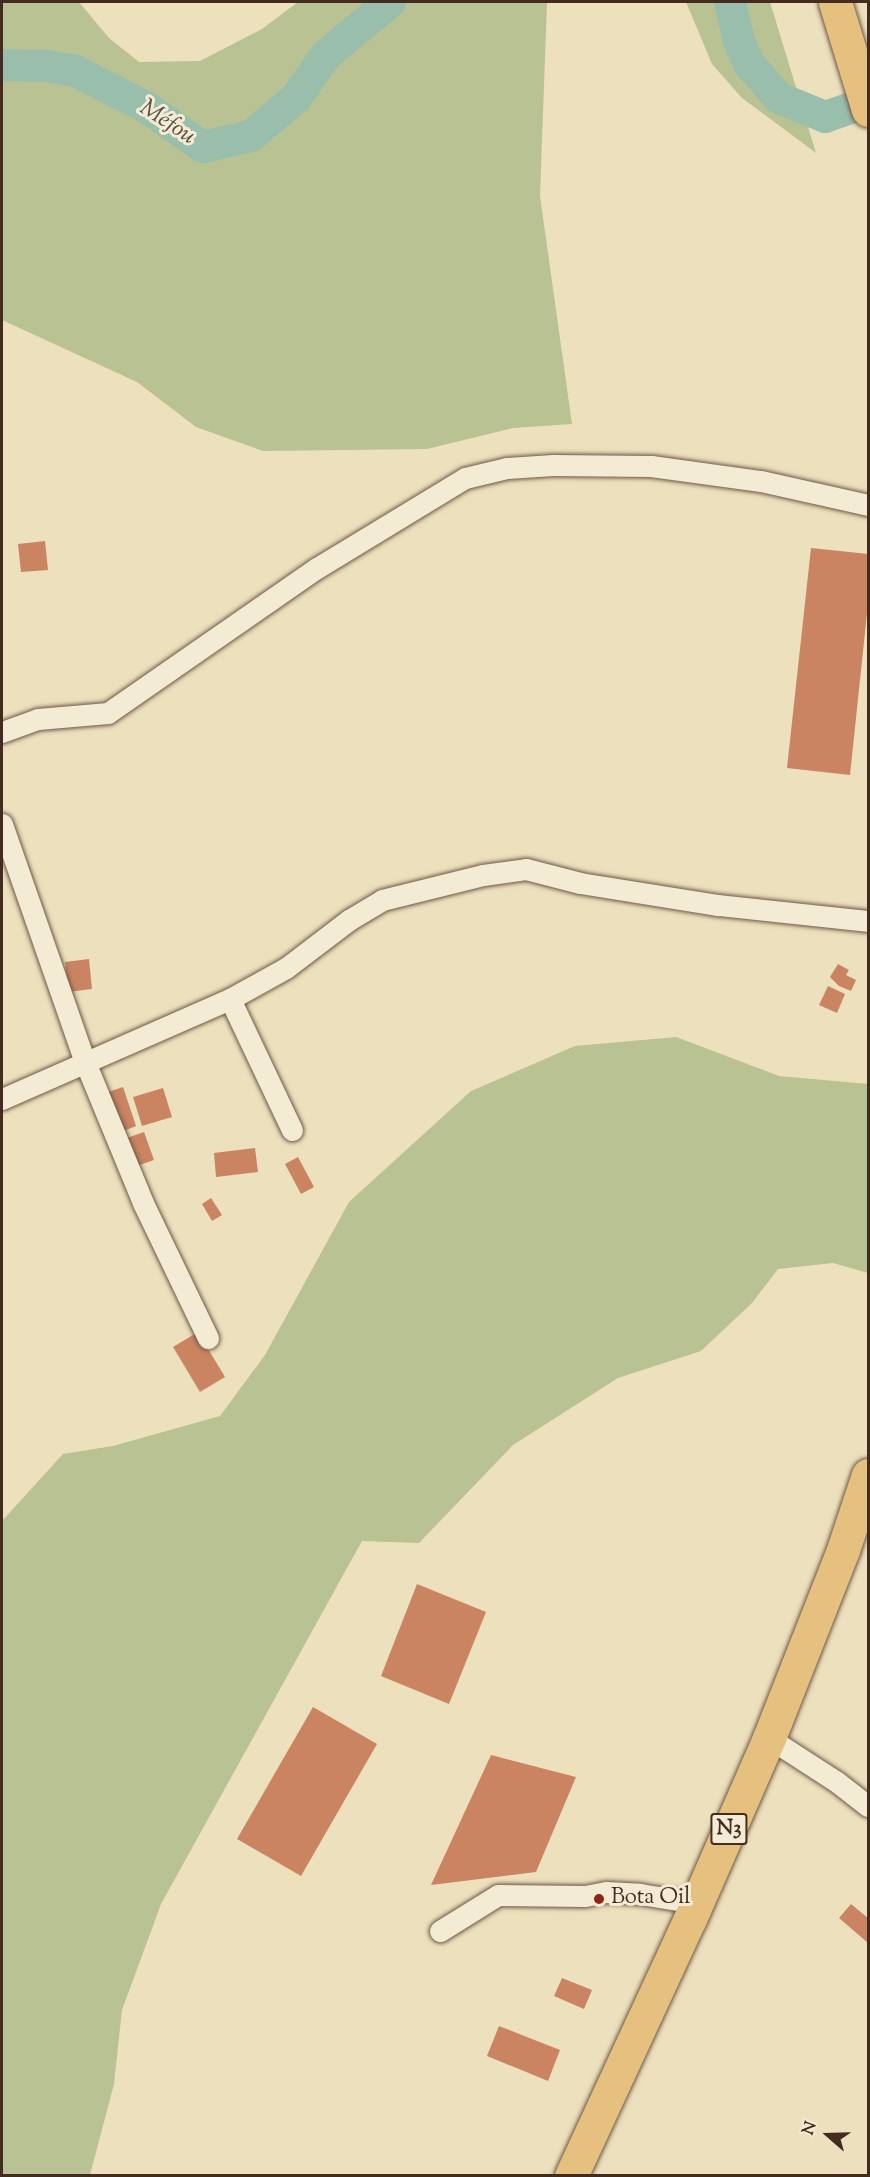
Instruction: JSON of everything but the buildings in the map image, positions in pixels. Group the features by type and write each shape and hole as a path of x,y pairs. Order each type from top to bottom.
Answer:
{"highway":[{"path":"835,2 868,110"},
{"name":"N3","path":"570,2175 697,1903 769,1738 843,1551 868,1475"}],"street":[{"path":"2,732 38,719 108,713 317,568 465,478 507,468 651,466 761,482 868,505"},
{"path":"2,824 86,1062 143,1203 208,1338"},
{"path":"2,1100 230,999 286,968 349,920 382,900 511,870 526,869 580,883 718,905 868,921"},
{"path":"230,999 292,1130"},
{"path":"769,1738 837,1782 868,1806"},
{"path":"440,1931 498,1895 585,1896 606,1892 640,1894 697,1903"}],"green space":[{"path":"2,2 79,2 109,38 139,62 200,61 262,29 298,2 547,2 540,196 572,424 513,428 427,449 263,451 196,427 137,382 2,320"},
{"path":"686,2 770,2 816,153 742,98 712,64"},
{"path":"676,1037 779,1076 868,1084 868,1273 833,1263 778,1269 752,1303 701,1351 618,1378 513,1445 419,1543 362,1541 161,1904 122,2010 114,2084 90,2175 2,2175 2,1521 63,1454 113,1446 220,1416 265,1355 349,1202 471,1091 575,1046"}],"waterway":[{"name":"Méfou","path":"2,65 47,66 75,71 146,107 203,147 251,136 296,98 326,55 390,2"},
{"name":"Méfou","path":"730,2 738,38 749,64 779,98 825,117 868,102"}],"place":[{"name":"Bota Oil","path":"599,1899"}]}
